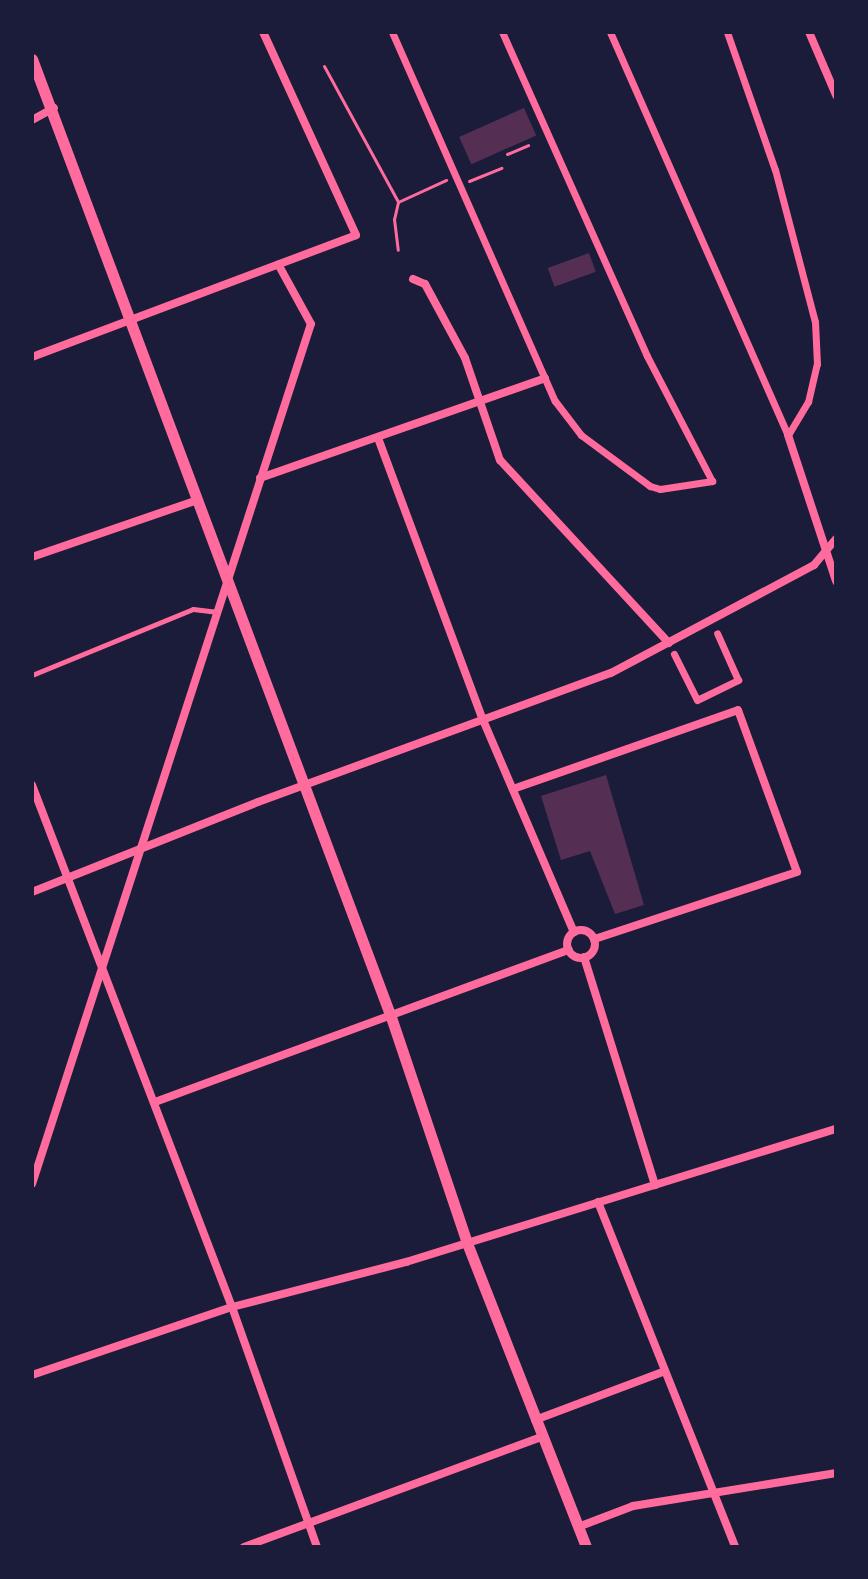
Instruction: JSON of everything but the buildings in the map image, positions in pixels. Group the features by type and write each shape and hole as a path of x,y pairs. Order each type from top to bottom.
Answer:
{"street":[{"path":"32,357 130,316 356,235 263,32"},
{"path":"392,32 545,378 581,435 650,486 660,489 712,481 647,356 502,32"},
{"path":"610,32 788,435 836,581"},
{"path":"727,32 775,170 815,322 814,377 808,402 788,435"},
{"path":"809,32 836,95"},
{"path":"32,59 55,108 302,787 391,1017 467,1243 586,1547"},
{"path":"32,120 55,108"},
{"path":"32,1184 103,970 136,852 311,324 278,264"},
{"path":"413,279 425,284 465,358 500,460 669,643"},
{"path":"260,478 378,438 480,397 545,378"},
{"path":"378,438 483,720 574,932 569,950"},
{"path":"32,557 198,500"},
{"path":"32,892 302,787 611,673 814,565 836,539"},
{"path":"674,654 697,700 738,680 717,633"},
{"path":"513,789 738,710 797,872 594,939"},
{"path":"32,785 232,1307 317,1547"},
{"path":"574,932 585,931 594,939"},
{"path":"584,957 593,951 594,939"},
{"path":"155,1102 569,950 584,957 655,1185"},
{"path":"32,1375 232,1307 467,1243 836,1129"},
{"path":"598,1202 735,1547"},
{"path":"535,1420 663,1372"},
{"path":"244,1547 541,1437"},
{"path":"578,1527 633,1506 836,1473"}],"lane":[{"path":"32,675 193,609 218,612"}],"path":[{"path":"324,66 398,202 394,219 398,250"},
{"path":"507,154 528,145"},
{"path":"458,185 501,168"},
{"path":"398,202 455,176"}]}
